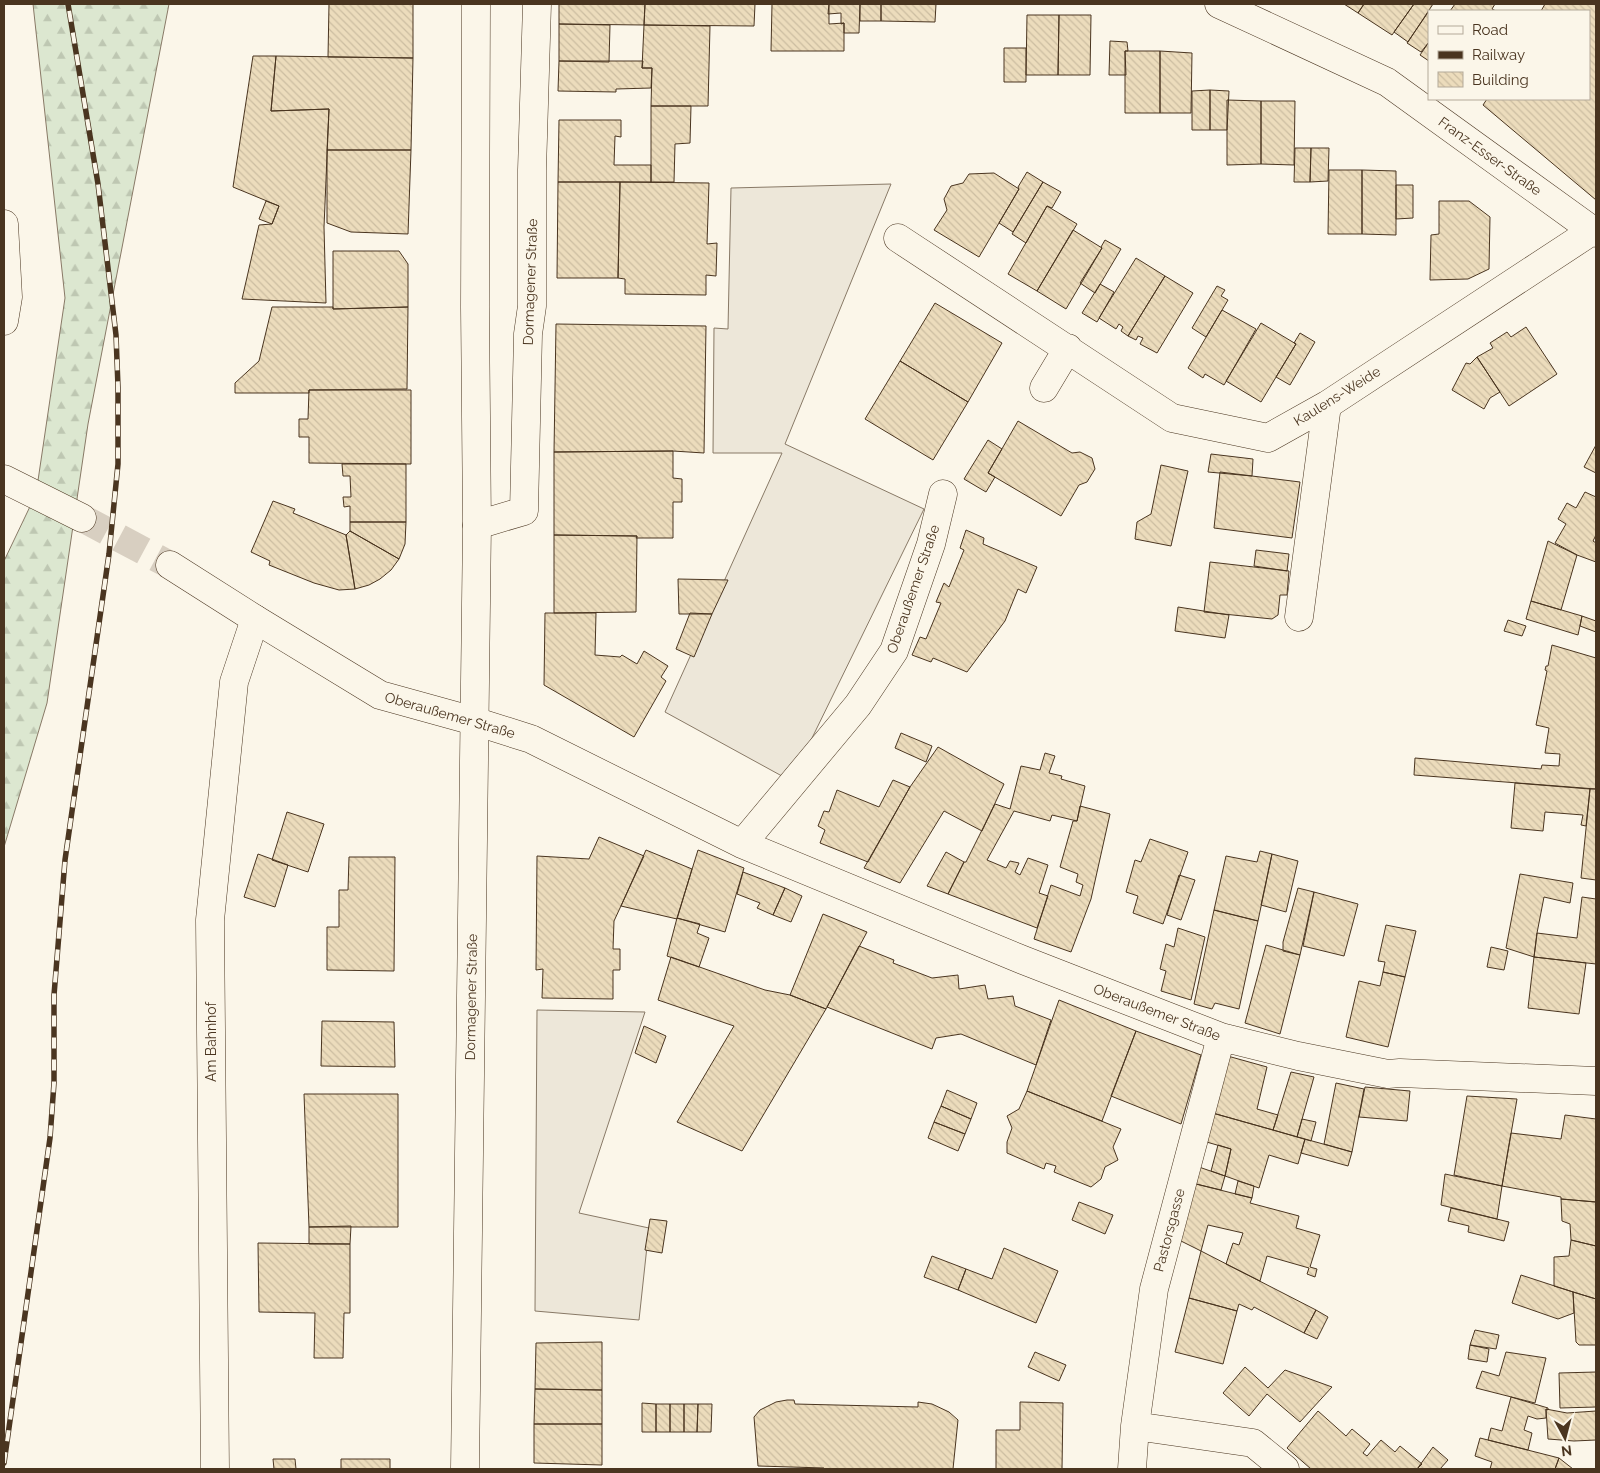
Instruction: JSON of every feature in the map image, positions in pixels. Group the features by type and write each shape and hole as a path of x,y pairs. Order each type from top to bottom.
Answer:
{"street":[{"name":"Dormagener Straße","path":"465,1469 477,525 475,317 476,4"},
{"name":"Dormagener Straße","path":"477,525 524,511 528,334 532,306 532,170 537,4"},
{"name":"Franz-Esser-Straße","path":"1219,4 1387,82 1594,232"},
{"path":"4,224 8,297 4,321"},
{"name":"Kaulens-Weide","path":"898,238 1172,418 1268,438 1327,405 1594,232"},
{"path":"1044,388 1068,348"},
{"path":"1299,617 1327,405"},
{"path":"4,479 82,518"},
{"name":"Oberaußemer Straße","path":"742,844 858,706 894,651 931,544 943,494"},
{"name":"Oberaußemer Straße","path":"170,565 380,695 531,739 742,844 1023,960 1220,1037 1298,1056 1388,1074 1596,1081"},
{"name":"Am Bahnhof","path":"215,1469 210,920 234,682 255,619"},
{"name":"Pastorsgasse","path":"1132,1469 1135,1426 1154,1289 1220,1037"},
{"path":"1135,1426 1253,1443 1285,1469"}],"green space":[{"path":"33,4 169,4 88,424 47,703 4,847 4,561 36,494 65,298"}],"shaded area":[{"path":"891,184 785,444 924,509 791,781 665,712 782,453 713,453 714,328 728,329 731,188"},
{"path":"537,1010 645,1012 579,1213 649,1228 639,1320 535,1311"}],"building":[{"path":"329,4 413,4 413,58 328,57"},
{"path":"559,4 645,4 644,25 559,24"},
{"path":"645,4 755,4 754,26 644,25"},
{"path":"772,4 829,4 829,24 844,23 844,51 771,51"},
{"path":"829,4 860,4 859,33 844,33 844,23 841,24 841,13 828,14"},
{"path":"860,4 881,4 881,21 860,21"},
{"path":"881,4 936,4 935,22 881,21"},
{"path":"1344,4 1364,4 1358,13"},
{"path":"1364,4 1414,4 1392,35 1358,13"},
{"path":"1414,4 1433,4 1408,42 1394,32"},
{"path":"1455,4 1495,4 1492,9 1494,10 1451,10"},
{"path":"1545,4 1596,4 1596,200 1483,105 1486,100 1590,100 1590,10 1542,10"},
{"path":"1428,12 1428,43 1421,52 1407,43"},
{"path":"1027,15 1059,15 1058,75 1026,75"},
{"path":"1059,15 1091,15 1090,75 1058,75"},
{"path":"559,24 610,25 609,62 559,61"},
{"path":"644,25 710,26 708,106 651,106 652,68 642,68"},
{"path":"1110,41 1127,42 1128,51 1125,51 1126,75 1109,75"},
{"path":"1428,43 1428,60 1420,55"},
{"path":"1004,48 1026,48 1026,82 1004,82"},
{"path":"1125,51 1160,51 1160,113 1125,113"},
{"path":"1160,51 1192,53 1191,113 1160,113"},
{"path":"253,56 276,56 271,111 329,109 324,227 326,303 242,299 259,225 272,224 279,206 233,187"},
{"path":"276,56 413,58 411,150 327,150 329,109 271,111"},
{"path":"559,61 643,61 642,68 652,68 651,88 616,89 616,92 558,91"},
{"path":"1210,90 1210,130 1192,130 1192,91"},
{"path":"1210,90 1229,91 1227,130 1210,130"},
{"path":"1227,100 1261,101 1261,164 1227,165"},
{"path":"1261,101 1295,101 1294,165 1261,164"},
{"path":"651,106 691,106 690,143 675,144 674,182 651,182"},
{"path":"559,120 621,120 621,137 615,136 614,165 651,165 651,182 558,182"},
{"path":"1295,148 1311,148 1310,182 1294,182"},
{"path":"1311,148 1329,148 1328,181 1310,182"},
{"path":"327,150 411,150 408,234 351,232 327,223"},
{"path":"1329,170 1362,170 1362,234 1328,234"},
{"path":"1362,170 1396,171 1396,235 1362,234"},
{"path":"1027,172 1043,182 1013,232 999,223"},
{"path":"994,173 1019,189 979,257 934,230 947,210 944,199 951,186 963,183 969,174"},
{"path":"558,182 620,182 618,278 557,278"},
{"path":"620,182 709,183 707,244 717,243 716,276 706,275 706,295 625,294 625,279 618,278"},
{"path":"1043,182 1061,192 1052,208 1047,206 1026,243 1012,234"},
{"path":"1396,185 1413,185 1413,218 1396,219"},
{"path":"266,201 279,206 272,224 259,219"},
{"path":"1439,201 1469,201 1490,217 1489,269 1468,279 1430,280 1431,235 1439,234"},
{"path":"1047,206 1077,224 1037,291 1008,274"},
{"path":"1073,230 1102,248 1066,309 1037,291"},
{"path":"1105,240 1121,249 1095,293 1080,283"},
{"path":"333,251 399,251 408,264 408,307 333,309"},
{"path":"1136,258 1165,276 1128,336 1121,331 1123,327 1119,324 1116,329 1099,318"},
{"path":"1165,276 1193,293 1157,353 1140,344 1143,338 1138,336 1136,340 1128,336"},
{"path":"1100,284 1114,292 1097,322 1082,313"},
{"path":"1217,286 1225,290 1221,296 1228,300 1206,337 1192,328"},
{"path":"935,303 1002,343 968,402 900,361"},
{"path":"272,307 333,307 333,309 408,307 407,389 309,390 309,393 235,393 235,383 259,361"},
{"path":"1222,310 1256,329 1224,385 1205,374 1203,378 1188,368"},
{"path":"1261,323 1296,344 1261,402 1226,381"},
{"path":"556,324 706,326 704,453 673,451 554,452"},
{"path":"1526,327 1557,374 1509,406 1477,357 1493,348 1490,343 1507,332 1511,337"},
{"path":"1300,333 1315,342 1290,385 1276,377 1296,344 1294,343"},
{"path":"1477,357 1500,392 1490,398 1484,409 1452,390 1466,363 1470,364"},
{"path":"900,361 968,402 933,460 865,419"},
{"path":"309,390 411,390 411,464 309,463 309,437 299,437 299,419 308,419"},
{"path":"1018,421 1072,453 1080,452 1092,458 1095,469 1087,482 1079,485 1061,516 988,473"},
{"path":"988,440 1002,449 988,473 995,477 986,492 964,479"},
{"path":"1596,445 1596,473 1584,467"},
{"path":"673,451 673,478 682,479 682,502 673,502 673,538 554,535 554,452"},
{"path":"1211,454 1253,459 1252,476 1208,472"},
{"path":"342,464 406,464 406,522 350,522 350,506 344,507 343,497 351,497 350,476 343,476"},
{"path":"1161,465 1188,471 1171,546 1135,539 1137,522 1151,514"},
{"path":"1220,472 1300,482 1292,538 1214,528"},
{"path":"1585,492 1596,497 1596,535 1593,541 1596,543 1596,562 1577,555 1555,543 1566,524 1558,519 1567,503 1576,508"},
{"path":"273,501 295,509 293,513 346,535 355,589 339,590 314,583 269,565 270,561 251,552"},
{"path":"350,522 406,522 405,544 399,559 350,531"},
{"path":"966,530 984,538 983,544 1037,567 1026,593 1018,589 1005,621 967,672 933,658 931,662 912,655 920,637 926,639 941,603 936,602 944,583 949,587 964,550 960,548"},
{"path":"350,531 399,559 391,570 380,579 355,589 346,535"},
{"path":"554,535 637,536 636,612 554,613"},
{"path":"1548,541 1577,555 1561,610 1531,601"},
{"path":"1256,550 1289,554 1287,571 1254,566"},
{"path":"1210,562 1289,571 1287,595 1280,595 1278,615 1272,619 1204,612"},
{"path":"678,579 728,580 712,614 679,614"},
{"path":"1531,601 1582,616 1578,635 1526,619"},
{"path":"1178,607 1229,615 1225,638 1175,631"},
{"path":"545,613 596,613 595,655 620,657 622,655 637,664 644,651 668,666 661,677 666,681 634,737 544,685"},
{"path":"690,613 712,614 694,657 676,649"},
{"path":"1582,616 1596,621 1596,632 1580,626"},
{"path":"1508,620 1526,626 1522,636 1504,631"},
{"path":"1552,645 1596,658 1596,789 1414,775 1415,758 1541,769 1542,765 1559,766 1560,754 1545,753 1549,728 1536,725 1547,671 1545,670 1546,666 1548,666"},
{"path":"901,733 932,746 926,762 895,748"},
{"path":"938,747 1004,784 982,831 944,811 900,883 864,868 910,787"},
{"path":"1045,753 1055,756 1049,773 1062,776 1061,779 1085,786 1077,821 1052,815 1050,821 1014,811 987,860 1006,868 1010,861 1019,863 1015,872 1020,875 1028,858 1048,865 1039,893 1048,896 1037,928 948,894 995,804 1010,809 1021,766 1040,770"},
{"path":"893,780 910,787 868,862 820,843 825,830 818,826 824,811 829,812 837,790 879,807"},
{"path":"1515,783 1590,789 1586,826 1581,825 1583,815 1545,812 1543,831 1511,828"},
{"path":"1590,789 1596,789 1596,880 1581,878"},
{"path":"1080,806 1110,814 1091,899 1071,952 1034,939 1051,885 1080,896 1083,885 1076,882 1078,874 1060,867 1073,821 1077,821"},
{"path":"287,812 324,824 308,872 272,860"},
{"path":"599,837 644,856 614,921 613,949 620,949 620,970 613,970 613,999 542,998 543,969 536,970 537,856 589,859"},
{"path":"1150,839 1188,852 1163,924 1133,913 1138,896 1126,892 1135,860 1141,862"},
{"path":"646,850 692,869 677,919 621,906"},
{"path":"698,850 744,868 725,932 677,918"},
{"path":"1260,851 1272,854 1258,921 1214,910 1226,856 1257,862"},
{"path":"946,852 964,862 948,894 927,886"},
{"path":"258,854 288,865 275,907 244,897"},
{"path":"1272,854 1298,861 1286,912 1261,905"},
{"path":"349,857 395,857 394,971 327,970 327,927 339,927 339,890 348,890"},
{"path":"743,872 785,888 773,915 757,908 760,903 737,894"},
{"path":"1520,874 1573,883 1570,903 1544,897 1534,957 1506,948"},
{"path":"1179,875 1195,880 1181,920 1167,915"},
{"path":"785,888 802,896 791,922 773,915"},
{"path":"1298,888 1314,892 1300,955 1283,951 1283,942"},
{"path":"1314,892 1358,904 1344,956 1303,946"},
{"path":"1582,897 1596,899 1596,964 1534,957 1537,933 1577,938"},
{"path":"1214,910 1258,921 1239,1009 1215,1003 1212,1009 1194,1004"},
{"path":"823,914 867,932 826,1009 790,995"},
{"path":"677,918 700,924 697,933 709,938 699,967 667,956"},
{"path":"1386,925 1416,931 1405,977 1383,972 1385,962 1378,961"},
{"path":"1178,928 1205,937 1191,1000 1161,991 1166,971 1160,969 1166,944 1174,947"},
{"path":"1266,945 1300,955 1280,1034 1245,1023"},
{"path":"859,946 894,960 893,963 932,978 958,975 959,989 985,985 988,999 1013,996 1015,1006 1051,1020 1036,1065 961,1034 936,1038 932,1049 827,1007"},
{"path":"1491,947 1508,951 1504,970 1487,967"},
{"path":"671,957 765,990 790,995 826,1009 742,1151 677,1122 734,1026 658,1000"},
{"path":"1534,957 1586,963 1579,1014 1528,1008"},
{"path":"1383,972 1405,977 1388,1047 1346,1037 1359,981 1380,986"},
{"path":"1059,1000 1136,1031 1102,1121 1027,1091"},
{"path":"322,1021 394,1022 395,1067 321,1066"},
{"path":"644,1026 666,1036 656,1063 635,1053"},
{"path":"1136,1031 1201,1055 1181,1124 1111,1096"},
{"path":"1224,1055 1267,1067 1257,1109 1278,1115 1273,1130 1209,1112"},
{"path":"1291,1072 1314,1077 1297,1137 1273,1130"},
{"path":"1336,1083 1364,1089 1352,1152 1324,1144"},
{"path":"1365,1087 1410,1091 1407,1121 1359,1117"},
{"path":"947,1090 977,1103 971,1119 941,1106"},
{"path":"1027,1091 1121,1129 1113,1147 1118,1160 1105,1167 1101,1179 1091,1187 1054,1172 1056,1166 1046,1163 1044,1169 1007,1153 1007,1142 1012,1128 1007,1116 1019,1109"},
{"path":"304,1094 398,1094 398,1227 309,1227"},
{"path":"1467,1096 1517,1099 1502,1186 1454,1175"},
{"path":"941,1106 971,1119 965,1134 934,1122"},
{"path":"1209,1112 1305,1139 1298,1164 1269,1155 1259,1188 1225,1176 1231,1149 1203,1141"},
{"path":"1565,1115 1596,1119 1596,1202 1561,1199 1561,1197 1502,1186 1511,1133 1561,1139"},
{"path":"1302,1119 1316,1122 1311,1141 1297,1137"},
{"path":"934,1122 965,1134 958,1151 928,1138"},
{"path":"1305,1139 1352,1152 1348,1166 1301,1153"},
{"path":"1218,1145 1231,1149 1225,1176 1211,1171"},
{"path":"1196,1166 1225,1176 1221,1190 1192,1183"},
{"path":"1445,1174 1502,1186 1497,1219 1441,1205"},
{"path":"1238,1181 1254,1186 1252,1198 1235,1194"},
{"path":"1192,1183 1252,1198 1250,1203 1299,1216 1296,1228 1320,1235 1310,1267 1317,1269 1315,1277 1307,1274 1309,1268 1267,1256 1260,1281 1226,1264 1233,1243 1239,1245 1243,1233 1208,1225 1201,1251 1179,1240"},
{"path":"1561,1199 1596,1202 1596,1246 1571,1240 1570,1224 1562,1221"},
{"path":"1079,1202 1113,1215 1105,1234 1072,1220"},
{"path":"1451,1208 1509,1222 1504,1241 1468,1232 1469,1226 1448,1221"},
{"path":"650,1219 667,1221 662,1253 645,1250"},
{"path":"351,1226 350,1244 309,1244 309,1227"},
{"path":"1571,1240 1596,1246 1596,1299 1554,1286 1554,1257 1569,1256"},
{"path":"258,1243 350,1244 350,1313 344,1313 343,1358 314,1358 315,1313 259,1312"},
{"path":"1004,1248 1058,1271 1036,1323 958,1290 966,1269 992,1279"},
{"path":"1201,1251 1316,1310 1304,1333 1254,1307 1252,1310 1239,1304 1237,1311 1189,1298"},
{"path":"932,1256 966,1269 958,1290 924,1277"},
{"path":"1521,1275 1573,1292 1574,1313 1558,1319 1512,1303"},
{"path":"1573,1292 1596,1299 1596,1345 1579,1345 1576,1342"},
{"path":"1189,1298 1237,1311 1223,1364 1175,1352"},
{"path":"1316,1310 1328,1317 1317,1339 1304,1333"},
{"path":"1475,1330 1499,1335 1496,1349 1470,1345"},
{"path":"602,1342 602,1390 535,1389 536,1343"},
{"path":"1470,1345 1489,1349 1487,1362 1468,1359"},
{"path":"1035,1352 1066,1365 1059,1381 1028,1367"},
{"path":"1506,1352 1546,1358 1535,1403 1476,1388 1482,1371 1499,1376"},
{"path":"1245,1367 1268,1388 1285,1370 1332,1387 1300,1422 1267,1394 1249,1416 1223,1393"},
{"path":"1596,1372 1596,1407 1560,1408 1559,1373"},
{"path":"535,1389 602,1390 602,1424 534,1424"},
{"path":"1511,1397 1548,1408 1548,1410 1546,1409 1546,1418 1537,1419 1528,1416 1524,1430 1532,1433 1528,1450 1488,1440 1491,1428 1502,1431"},
{"path":"794,1400 795,1404 918,1407 918,1402 932,1404 949,1412 958,1420 953,1469 825,1469 758,1466 754,1417 760,1410 776,1402"},
{"path":"1020,1402 1063,1403 1062,1469 996,1469 996,1430 1020,1430"},
{"path":"642,1403 656,1404 656,1432 642,1432"},
{"path":"656,1404 670,1404 670,1432 656,1432"},
{"path":"670,1404 684,1404 684,1432 670,1432"},
{"path":"684,1404 698,1404 697,1432 684,1432"},
{"path":"698,1404 712,1404 711,1432 697,1432"},
{"path":"1546,1409 1567,1413 1596,1411 1596,1440 1548,1439"},
{"path":"1318,1411 1346,1436 1352,1429 1370,1444 1363,1453 1367,1456 1381,1440 1395,1452 1400,1446 1422,1464 1417,1469 1311,1469 1287,1448"},
{"path":"534,1424 602,1424 602,1465 534,1463"},
{"path":"1480,1438 1559,1458 1555,1469 1490,1469 1492,1462 1475,1456"},
{"path":"1433,1447 1448,1460 1440,1469 1417,1469"},
{"path":"1559,1458 1573,1469 1555,1469"},
{"path":"273,1459 295,1459 296,1469 274,1469"},
{"path":"341,1459 390,1459 390,1469 341,1469"}],"tunnel":[{"path":"82,518 170,565"}],"railway":[{"path":"4,1463 50,1138 54,1083 54,995 65,860 109,554 118,464 116,335 98,184 68,4"}]}
